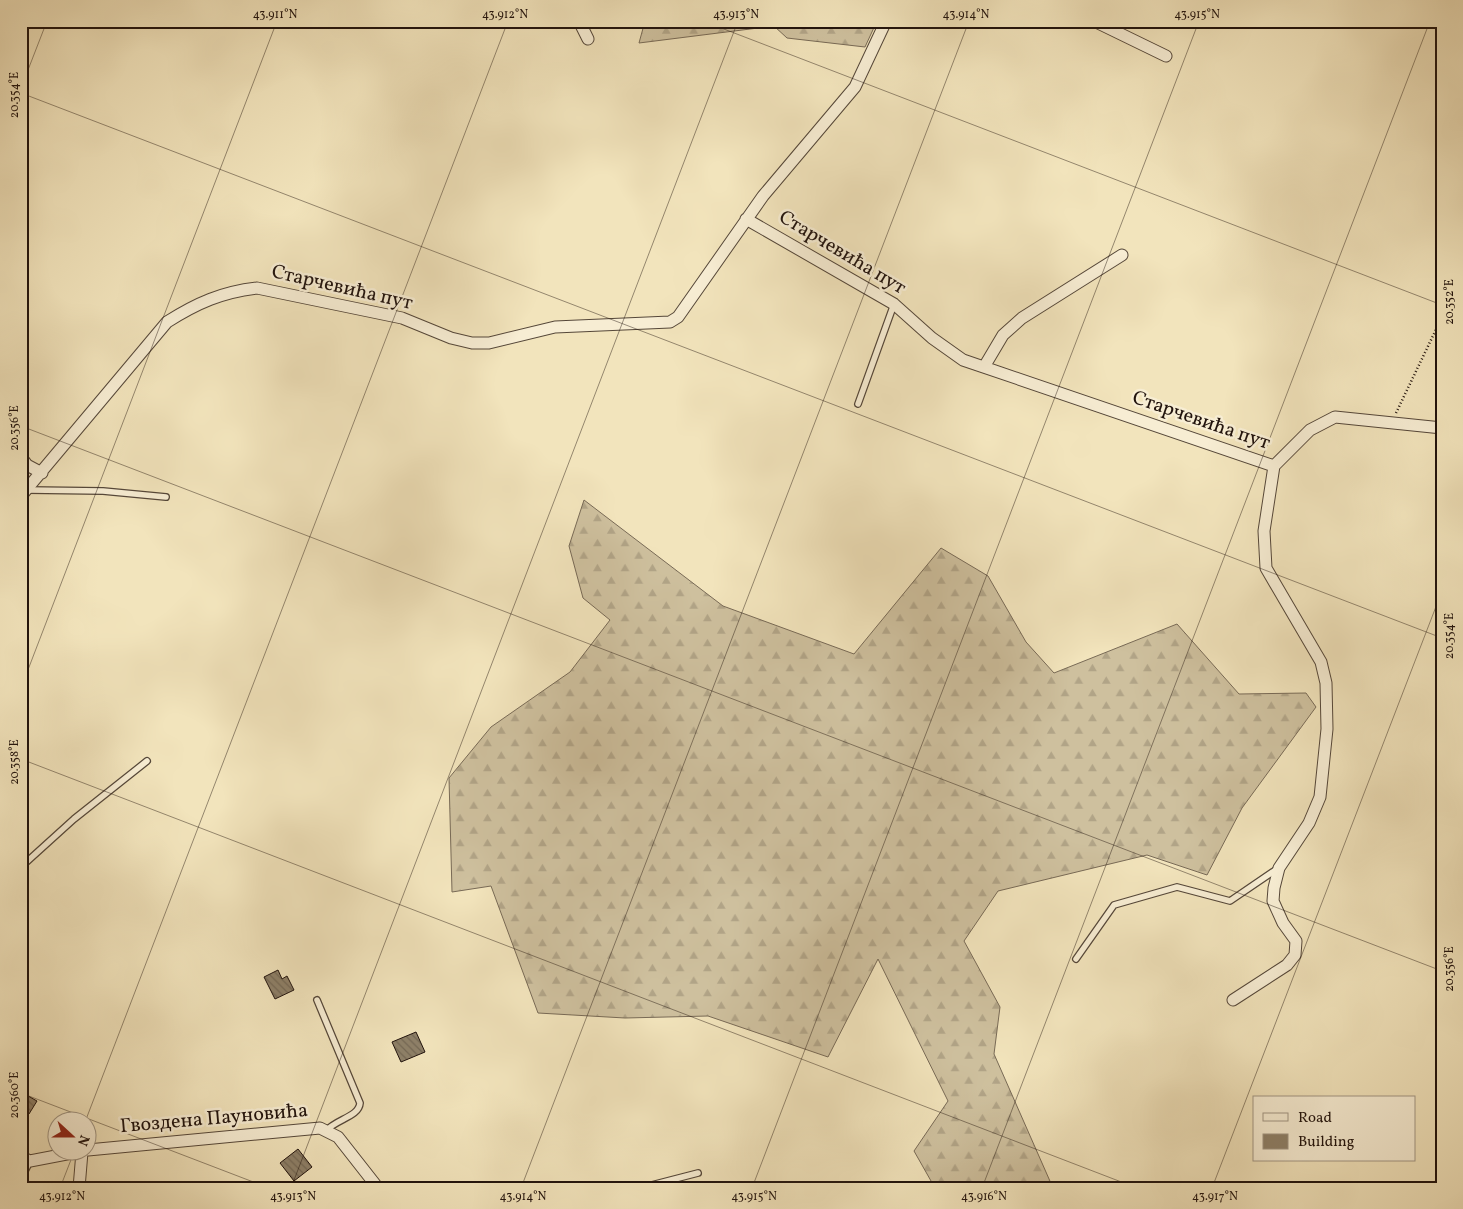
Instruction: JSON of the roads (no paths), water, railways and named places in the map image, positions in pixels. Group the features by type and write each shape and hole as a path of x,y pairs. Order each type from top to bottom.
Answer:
{"street":[{"path":"579,21 588,39"},
{"name":"Старчевића пут","path":"25,493 129,364 167,322 196,304 236,290 258,288 402,318 451,338 472,343 489,343 555,327 670,322 678,317 746,219 855,87 886,21"},
{"path":"1094,21 1166,56"},
{"name":"Старчевића пут","path":"746,219 894,304 932,338 963,360 1274,466 1264,531 1266,568 1321,662 1326,692 1327,729 1320,797 1309,823 1279,868 1272,901 1283,923 1296,941 1295,955 1287,966 1233,1000"},
{"path":"984,367 1003,335 1022,318 1122,255"},
{"path":"1274,466 1310,430 1336,417 1442,428"},
{"path":"21,457 27,465 42,473"},
{"name":"Гвоздена Пауновића","path":"98,1149 320,1128 338,1137 378,1188"},
{"path":"25,1159 48,1156"},
{"path":"79,1188 81,1162"},
{"path":"1434,1188 1442,1185"}],"lane":[{"path":"858,404 894,304"},
{"path":"25,493 103,491 166,497"},
{"path":"21,867 74,819 147,761"},
{"path":"1076,959 1114,905 1177,887 1230,901 1279,868"},
{"path":"317,1000 360,1106 355,1114 332,1124 326,1131"},
{"path":"21,1179 25,1159"},
{"path":"640,1188 698,1173"}]}
